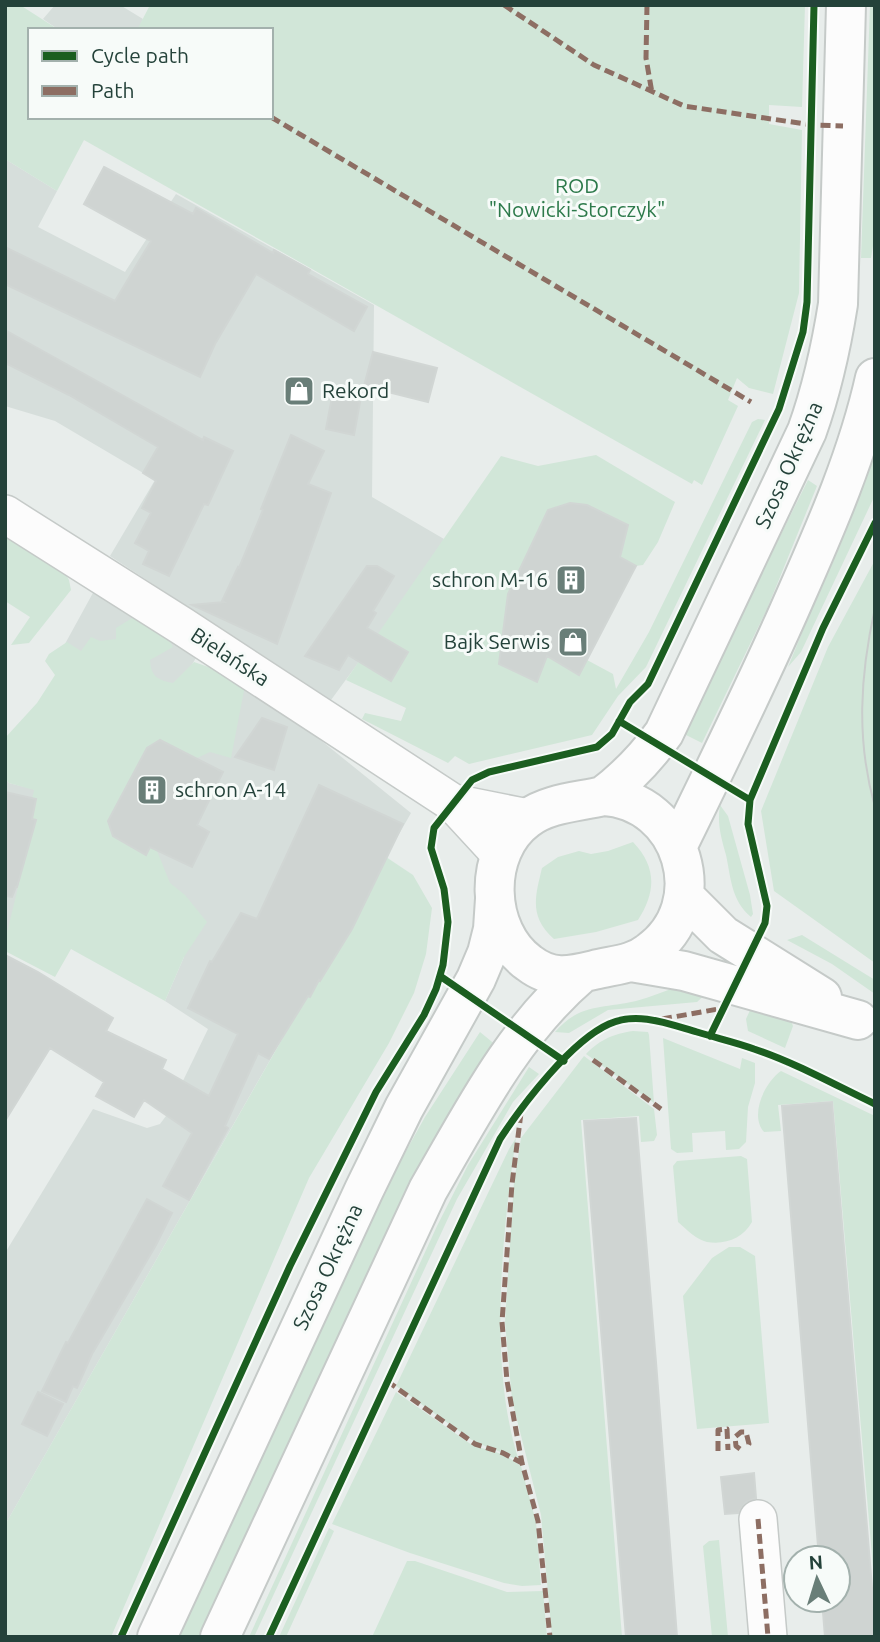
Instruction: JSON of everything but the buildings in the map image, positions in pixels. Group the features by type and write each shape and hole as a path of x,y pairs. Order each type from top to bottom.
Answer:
{"street":[{"name":"Szosa Okrężna","path":"592,799 628,778 652,752 664,733 801,443 820,393 838,304 846,5"},
{"path":"677,847 749,701 827,526 873,392"},
{"name":"Bielańska","path":"5,514 453,803 500,854"},
{"path":"617,797 647,809 666,827 677,847 685,881 684,896 678,916 661,943 648,954 631,962 561,977 548,974 530,964 513,950 503,932 495,899 495,872 500,854 517,828 528,818 544,810 592,799 617,797"},
{"name":"Bielańska","path":"453,803 528,818"},
{"path":"684,896 723,935 866,1023"},
{"name":"Szosa Okrężna","path":"157,1637 364,1189 404,1108 476,979 493,929 495,899"},
{"path":"631,962 684,971 866,1023"},
{"path":"220,1637 428,1190 465,1123 521,1038 563,990 581,974"},
{"path":"758,1519 768,1637"}],"shaded area":[{"path":"55,5 120,5 143,19 139,28 56,28 43,19"},
{"path":"5,159 57,191 38,227 125,272 176,194 374,305 372,497 444,539 416,584 331,700 110,556 155,480 55,421 5,406"},
{"path":"94,591 200,651 177,690 60,653"},
{"path":"246,680 411,813 5,1525 5,1253 93,1109 147,1128 160,1124 208,1029 165,1001 184,957 50,895"},
{"path":"5,778 9,783 41,791 5,946"}],"green space":[{"name":"ROD \"Nowicki-Storczyk\"","path":"5,5 20,5 56,28 28,28 28,119 273,119 273,28 138,28 150,5 805,5 802,107 769,105 769,124 802,130 799,293 773,394 749,388 737,378 728,400 738,406 702,485 694,480 692,484 84,140 57,191 5,159"},
{"path":"870,5 875,5 875,234 871,258 861,258"},
{"path":"765,420 646,667 618,696 592,735 469,764 455,756 448,763 362,719 365,713 401,721 406,708 346,680 501,456 538,466 596,455 675,502 658,542 643,565 635,566 587,660 613,674 616,689 649,632 752,422"},
{"path":"875,454 875,495 801,652 788,667"},
{"path":"808,480 817,486 767,609 702,743 682,733"},
{"path":"5,534 64,571 69,580 71,590 29,643 11,645 30,617 5,601"},
{"path":"875,560 875,963 774,891 761,811 828,647"},
{"path":"137,615 164,630 173,647 150,660 153,674 159,679 173,683 194,662 246,680 231,758 210,752 197,758 153,841 170,883 185,895 207,922 184,957 165,1001 71,949 55,977 5,951 5,941 29,842 30,809 34,790 9,783 5,778 5,738 37,703 55,675 45,661 49,654 67,642 81,651 91,637 100,641 116,639 116,628"},
{"path":"720,805 728,816 750,895 753,914 751,917 739,903 733,888 720,830"},
{"path":"633,842 646,861 651,880 648,900 638,920 596,932 554,939 537,915 536,897 542,868 558,857 579,851 591,854"},
{"path":"386,857 413,875 432,908 426,954 414,993 389,1043 309,1178 111,1637 5,1637 5,1525"},
{"path":"802,935 875,980 875,994 832,964 787,940"},
{"path":"678,987 710,990 697,1002 608,1010 569,1033 555,1032 573,1016 583,1012 636,1001"},
{"path":"752,1006 791,1021 793,1026 785,1048 748,1031 746,1019"},
{"path":"633,1031 648,1032 649,1035 654,1103 586,1054 608,1038"},
{"path":"480,1032 497,1046 205,1637 178,1637 396,1169 425,1117"},
{"path":"663,1038 740,1069 742,1058 755,1063 755,1083 748,1107 746,1142 739,1149 726,1150 725,1131 692,1133 693,1152 677,1153 671,1149"},
{"path":"584,1056 654,1109 657,1135 654,1141 641,1142 639,1116 581,1120 622,1637 552,1637 541,1515 512,1400 505,1322 514,1182 521,1138"},
{"path":"529,1067 539,1074 513,1102 457,1199 254,1637 249,1637 437,1226 468,1165"},
{"path":"781,1071 875,1116 875,1591 833,1101 778,1105 781,1131 764,1132 758,1117 761,1099 769,1083"},
{"path":"516,1138 506,1216 501,1343 509,1424 519,1461 470,1439 396,1386"},
{"path":"741,1156 747,1159 752,1222 744,1232 733,1239 714,1243 703,1241 678,1222 673,1166 677,1161"},
{"path":"729,1247 740,1247 755,1256 769,1423 697,1429 683,1296 712,1258"},
{"path":"396,1392 472,1445 505,1455 521,1466 536,1522 541,1585 504,1583 410,1553 332,1524"},
{"path":"329,1528 334,1531 286,1637 279,1637"},
{"path":"719,1540 728,1637 712,1637 703,1546 709,1541"},
{"path":"407,1561 415,1561 507,1592 543,1591 547,1637 372,1637"}],"tram line":[{"path":"875,608 866,658 862,708 865,757 875,807"}],"marked path":[{"path":"504,5 594,65 684,106 812,125 843,126"},
{"path":"647,5 646,58 652,93"},
{"path":"273,118 751,402"},
{"path":"662,1019 724,1008"},
{"path":"593,1060 661,1109"},
{"path":"521,1113 512,1184 502,1322 507,1381 522,1463 538,1521 550,1637"},
{"path":"387,1381 475,1444 503,1453 522,1463"},
{"path":"718,1451 718,1430 727,1429 728,1450"},
{"path":"740,1449 736,1446 735,1437 741,1432 746,1432 749,1444 747,1448"},
{"path":"758,1519 768,1637"}],"cycle path":[{"path":"121,1637 290,1266 376,1092 424,1015 436,989 443,965 448,922 444,889 431,848 434,828 472,780 489,772 597,747 612,734 630,702 648,684 779,409 803,332 807,302 814,5"},
{"path":"710,1036 765,923 767,906 748,824 750,800 823,628 875,523"},
{"path":"619,721 750,800"},
{"path":"440,976 564,1061"},
{"path":"269,1637 500,1139 549,1075 579,1044 594,1032 620,1020 653,1020 770,1055 875,1104"}],"place":[{"name":"Rekord","path":"299,391"},
{"name":"schron M-16","path":"571,580"},
{"name":"Bajk Serwis","path":"573,642"},
{"name":"schron A-14","path":"152,790"}]}
